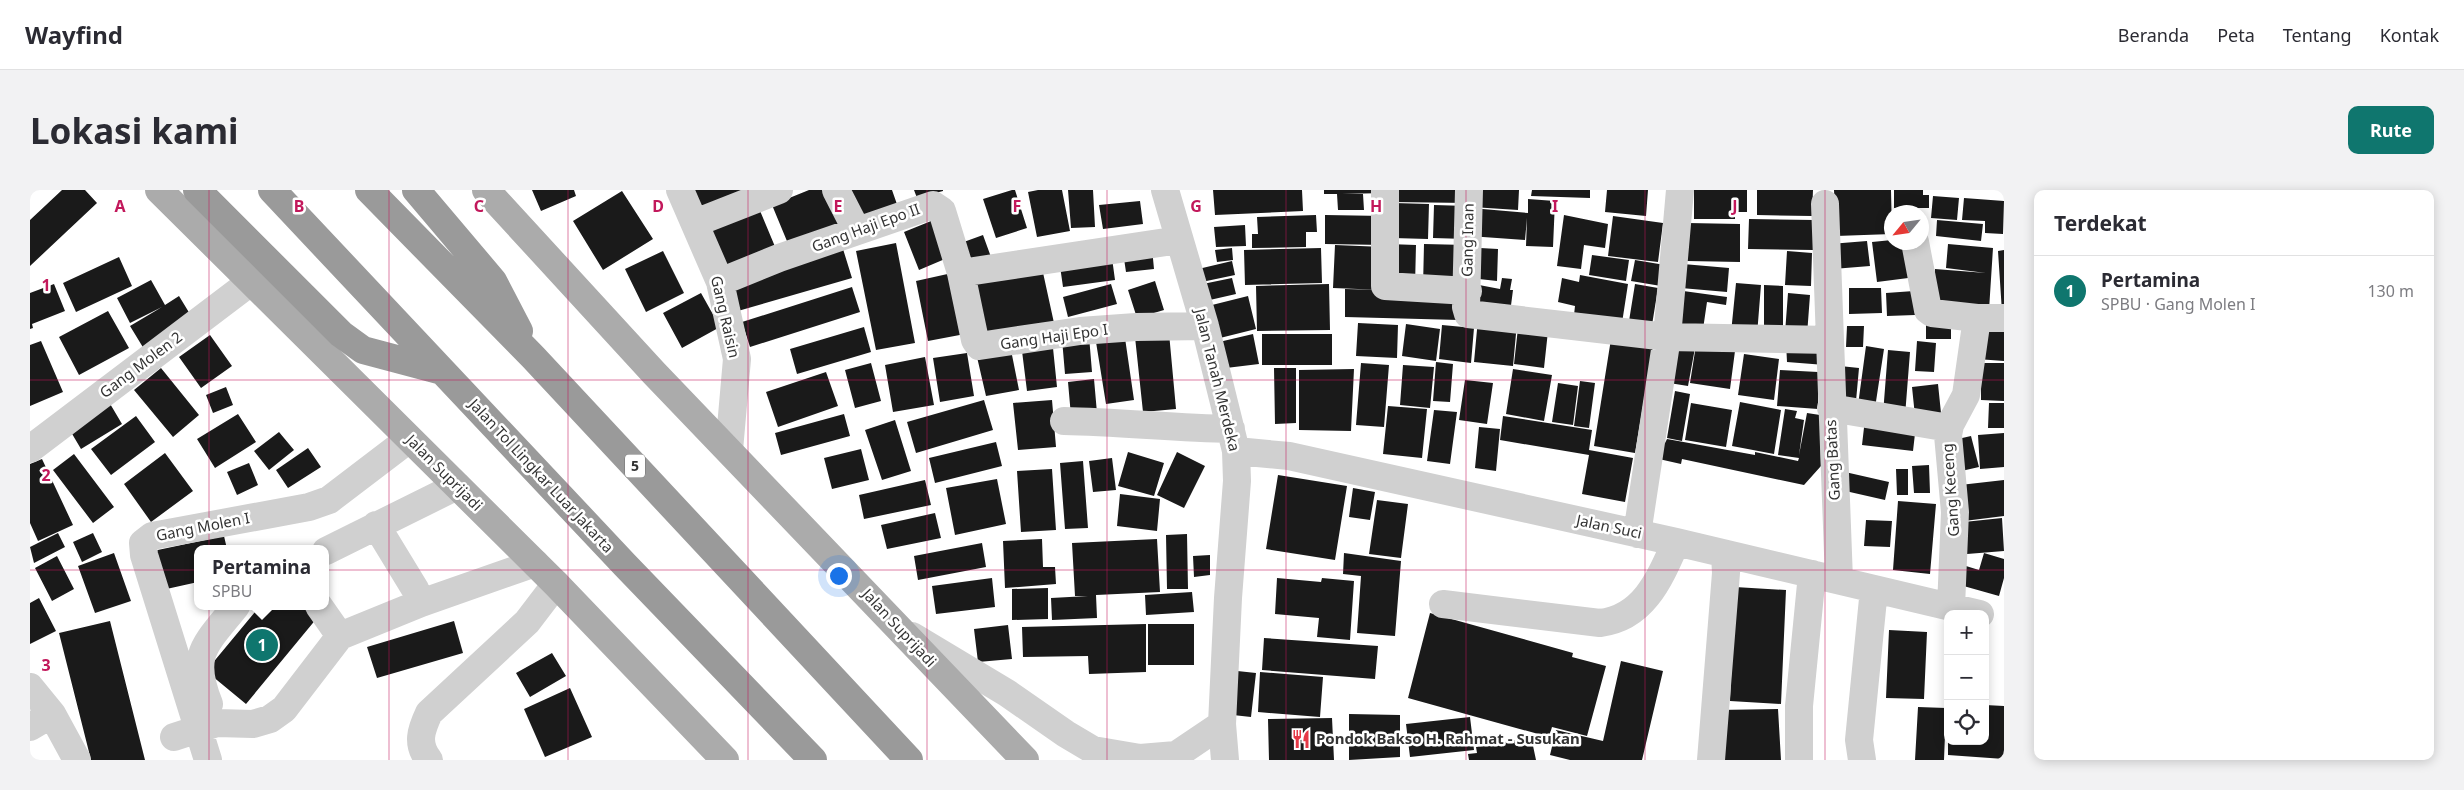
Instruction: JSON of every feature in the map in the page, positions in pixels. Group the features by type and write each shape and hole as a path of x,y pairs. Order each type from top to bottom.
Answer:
{"highway":[{"path":"197,190 341,334 363,350 442,371"},
{"name":"Jalan Tol Lingkar Luar Jakarta","path":"272,190 813,760"},
{"name":"5","path":"369,190 533,357 909,760"},
{"path":"416,190 493,281 533,357"}],"main road":[{"name":"Jalan Suprijadi","path":"159,190 556,584 725,760"},
{"name":"Jalan Suprijadi","path":"486,190 897,628 1025,760"}],"street":[{"name":"Gang Raisin","path":"680,190 720,282 737,359 729,450"},
{"path":"695,223 779,190"},
{"path":"836,190 857,231"},
{"name":"Jalan Tanah Merdeka","path":"1165,190 1206,326 1234,440 1237,481 1228,598 1222,724 1225,760"},
{"path":"1385,190 1385,286 1468,291 1466,307 1471,316 1667,337 1830,340"},
{"name":"Gang Inan","path":"1468,291 1469,190"},
{"path":"1637,534 1667,337 1680,190"},
{"name":"Gang Batas","path":"1824,204 1839,580"},
{"name":"Gang Haji Epo II","path":"720,282 779,258 933,205 942,211 961,273"},
{"path":"961,273 1179,240"},
{"path":"1917,250 1928,310 1932,313 1977,318 2004,318"},
{"name":"Gang Haji Epo I","path":"961,273 975,340 978,346 1080,331 1136,327 1206,326"},
{"name":"Gang Molen 2","path":"30,449 252,281"},
{"name":"Gang Keceng","path":"1951,607 1955,512 1948,442 1949,428 1966,395 1977,318"},
{"path":"1831,408 1949,428"},
{"name":"Jalan Suci","path":"1064,421 1129,422 1234,440 1289,456 1676,542 1963,610"},
{"name":"Gang Molen I","path":"208,760 196,729 144,555 143,543 152,536 309,506 329,500 410,439"},
{"path":"329,550 457,486"},
{"path":"376,526 415,588 421,603"},
{"path":"1443,604 1600,623 1617,621 1636,609 1645,598 1676,542"},
{"path":"1711,760 1726,573 1725,554"},
{"path":"233,610 207,642 199,666 196,729 253,724 270,719 284,709 340,636 421,603 535,563"},
{"path":"1799,760 1799,706 1812,574"},
{"path":"429,760 420,742 421,728 429,713 527,622 556,584"},
{"path":"1862,760 1859,740 1874,589"},
{"path":"323,610 340,636"},
{"path":"1989,616 2004,619"},
{"path":"897,628 1007,693 1066,734 1093,750 1140,758 1176,754 1222,724"},
{"path":"30,688 41,721 77,760"}],"building":[{"path":"62,190 85,190 97,203 30,266 30,220"},
{"path":"532,190 574,190 576,196 541,211"},
{"path":"689,190 761,190 694,208"},
{"path":"809,190 824,190 839,226 789,246 772,205"},
{"path":"847,190 892,190 899,210 859,224"},
{"path":"914,190 943,190 943,191 917,198"},
{"path":"1015,190 1027,228 996,238 983,199"},
{"path":"1062,190 1070,231 1037,237 1028,192"},
{"path":"1068,190 1093,190 1095,227 1071,228"},
{"path":"1213,190 1302,190 1303,211 1215,215"},
{"path":"1324,190 1385,190 1385,193 1342,194 1363,194 1364,210 1338,210 1337,194 1324,194"},
{"path":"1392,190 1468,190 1468,203 1391,202"},
{"path":"1472,190 1519,190 1518,210 1472,207"},
{"path":"1532,190 1590,190 1590,198 1531,196"},
{"path":"1607,190 1648,190 1646,216 1605,212"},
{"path":"1694,190 1747,190 1747,212 1735,212 1735,219 1694,219"},
{"path":"1757,190 1813,190 1812,216 1757,215"},
{"path":"1834,190 1891,190 1891,205 1884,205 1884,234 1836,236"},
{"path":"1894,190 1923,190 1923,195 1929,195 1929,205 1894,205"},
{"path":"622,191 653,239 603,270 573,221"},
{"path":"1933,196 1959,198 1957,220 1931,218"},
{"path":"1964,198 2004,201 2003,234 1985,233 1985,221 1962,220"},
{"path":"1528,199 1555,201 1553,247 1526,246 1527,218 1525,240 1469,236 1471,208 1528,213"},
{"path":"1140,201 1143,224 1103,229 1099,205"},
{"path":"1394,203 1429,204 1428,239 1393,238"},
{"path":"1434,205 1467,206 1466,239 1433,238"},
{"path":"758,206 776,249 722,271 704,229"},
{"path":"1316,215 1317,232 1306,232 1306,247 1252,248 1252,234 1258,234 1257,217"},
{"path":"1325,215 1384,216 1384,245 1325,244"},
{"path":"1564,215 1608,224 1605,248 1584,245 1581,269 1557,266"},
{"path":"1613,216 1663,223 1658,262 1608,256"},
{"path":"936,219 952,256 919,270 904,232"},
{"path":"1749,219 1814,220 1814,250 1748,249"},
{"path":"1937,220 1983,224 1981,241 1936,236"},
{"path":"1688,223 1740,224 1740,262 1687,261"},
{"path":"1245,225 1246,246 1216,247 1214,227"},
{"path":"983,235 991,257 969,266 961,243"},
{"path":"1867,241 1870,266 1833,269 1830,244"},
{"path":"1884,241 1884,250 1913,250 1916,277 1877,282 1872,242"},
{"path":"896,243 915,343 876,350 856,251"},
{"path":"1388,244 1416,245 1415,286 1387,285"},
{"path":"1424,244 1466,245 1466,288 1423,287"},
{"path":"1948,244 1993,248 1989,310 1932,305 1935,269 1986,273 1946,268"},
{"path":"1335,245 1384,247 1383,290 1333,288"},
{"path":"1152,248 1154,269 1126,272 1123,252"},
{"path":"1232,248 1233,260 1217,262 1215,250"},
{"path":"1321,248 1322,283 1245,285 1244,250"},
{"path":"1480,248 1498,249 1497,281 1479,279"},
{"path":"843,249 852,278 731,313 722,283"},
{"path":"2004,250 2004,312 2002,312 1998,251"},
{"path":"663,251 684,293 646,312 625,269"},
{"path":"1787,251 1812,253 1811,286 1785,285"},
{"path":"1592,255 1629,260 1626,281 1589,275"},
{"path":"119,257 132,286 76,312 63,283"},
{"path":"1112,258 1115,280 1063,287 1060,266"},
{"path":"1635,260 1665,265 1661,286 1631,281"},
{"path":"1232,261 1235,275 1197,283 1194,270"},
{"path":"1683,264 1729,268 1727,292 1681,288"},
{"path":"1042,268 1054,323 984,338 973,283"},
{"path":"952,273 965,334 928,341 916,281"},
{"path":"1580,275 1628,284 1622,323 1574,315 1575,306 1558,302 1562,278 1579,282"},
{"path":"1232,278 1236,294 1201,302 1198,285"},
{"path":"1502,278 1512,279 1510,290 1513,290 1510,313 1476,308 1479,285 1500,289"},
{"path":"151,280 165,305 179,296 193,319 144,349 130,326 162,307 130,323 117,298"},
{"path":"1155,281 1164,310 1137,318 1128,290"},
{"path":"1736,283 1761,285 1757,335 1731,333"},
{"path":"54,284 65,311 32,324 33,328 30,329 30,293"},
{"path":"1111,284 1117,304 1068,317 1063,297"},
{"path":"1329,284 1330,330 1257,331 1256,286"},
{"path":"1635,284 1658,288 1652,325 1629,321"},
{"path":"1764,285 1783,286 1783,332 1764,332"},
{"path":"852,287 860,312 750,347 742,322"},
{"path":"1849,288 1881,288 1882,313 1849,314"},
{"path":"1345,289 1459,292 1459,320 1345,317"},
{"path":"1676,290 1727,297 1726,305 1707,302 1702,336 1671,331"},
{"path":"1914,291 1915,315 1887,316 1886,293"},
{"path":"701,293 720,327 682,348 663,313"},
{"path":"1788,293 1810,295 1807,335 1785,333"},
{"path":"1248,296 1256,329 1220,338 1212,305"},
{"path":"108,311 129,348 79,375 59,337"},
{"path":"1478,319 1517,323 1513,366 1474,362"},
{"path":"1926,319 1951,319 1951,339 1926,339"},
{"path":"1979,322 2004,323 2004,361 1977,359"},
{"path":"1358,323 1398,325 1397,358 1356,356"},
{"path":"1406,324 1440,329 1436,361 1402,356"},
{"path":"1442,325 1474,328 1471,363 1439,359"},
{"path":"1847,326 1864,326 1863,347 1846,347"},
{"path":"864,327 871,352 797,374 790,349"},
{"path":"1518,328 1548,331 1544,368 1514,364"},
{"path":"1169,333 1176,409 1143,412 1135,337"},
{"path":"1253,334 1259,364 1226,368 1219,342"},
{"path":"1262,334 1332,334 1332,365 1262,365"},
{"path":"210,335 232,366 201,388 179,357"},
{"path":"1089,336 1092,372 1065,374 1062,339"},
{"path":"1125,338 1134,400 1106,404 1096,342"},
{"path":"1611,339 1653,346 1635,453 1594,446"},
{"path":"41,341 63,392 30,406 30,345"},
{"path":"1917,341 1936,343 1934,372 1915,371"},
{"path":"1786,342 1819,346 1825,365 1787,362"},
{"path":"1669,344 1695,348 1688,386 1663,382"},
{"path":"1696,345 1735,351 1730,389 1690,383"},
{"path":"1866,346 1884,349 1875,408 1858,405"},
{"path":"1053,348 1057,387 1027,391 1022,351"},
{"path":"1011,350 1019,390 986,396 977,357"},
{"path":"1888,350 1910,352 1905,416 1883,414"},
{"path":"967,353 974,396 940,402 933,358"},
{"path":"1744,354 1779,359 1774,400 1738,395"},
{"path":"925,357 934,405 893,412 885,365"},
{"path":"1436,362 1453,364 1450,402 1433,401"},
{"path":"871,363 881,401 855,408 845,370"},
{"path":"1361,363 1389,365 1384,427 1356,425"},
{"path":"1981,363 2004,363 2004,401 1981,400"},
{"path":"1403,365 1434,367 1430,408 1400,405"},
{"path":"1840,366 1859,368 1856,401 1839,398"},
{"path":"161,368 199,415 173,437 134,390"},
{"path":"1274,368 1296,368 1296,423 1275,424"},
{"path":"1354,369 1351,431 1299,430 1299,370"},
{"path":"1513,369 1552,375 1544,421 1506,414"},
{"path":"1780,370 1818,372 1818,409 1777,406"},
{"path":"826,372 838,406 778,427 766,392"},
{"path":"1094,379 1097,413 1071,416 1068,382"},
{"path":"1465,380 1493,383 1487,424 1459,420"},
{"path":"1580,381 1595,383 1589,428 1574,426"},
{"path":"1558,383 1578,386 1573,425 1552,422"},
{"path":"1938,384 1941,413 1915,416 1912,387"},
{"path":"226,387 233,405 213,413 206,395"},
{"path":"1675,391 1690,394 1682,441 1667,438"},
{"path":"984,400 993,430 916,453 907,422"},
{"path":"1052,400 1056,447 1018,450 1013,403"},
{"path":"109,402 122,424 81,449 68,427"},
{"path":"1740,402 1781,410 1774,454 1732,446"},
{"path":"1691,403 1732,410 1726,447 1685,440"},
{"path":"1989,403 2004,403 2004,428 1988,428"},
{"path":"1388,406 1427,409 1422,458 1383,454"},
{"path":"1785,409 1797,411 1795,418 1804,420 1799,455 1807,413 1820,415 1821,466 1804,485 1682,459 1681,464 1650,457 1653,441 1665,443 1667,439 1755,455 1755,452 1798,461 1799,458 1778,455"},
{"path":"1434,410 1457,412 1450,464 1427,461"},
{"path":"238,414 256,442 215,468 197,439"},
{"path":"844,414 850,436 781,455 775,433"},
{"path":"136,416 155,442 111,475 91,449"},
{"path":"1503,416 1592,430 1589,450 1633,458 1625,502 1582,494 1589,455 1500,440"},
{"path":"1865,419 1916,425 1913,451 1862,445"},
{"path":"895,420 911,471 882,480 865,430"},
{"path":"1479,427 1500,429 1496,471 1475,468"},
{"path":"279,432 294,450 269,470 254,451"},
{"path":"2004,433 2004,467 1980,469 1978,435"},
{"path":"1971,436 1979,467 1957,472 1949,441"},
{"path":"996,442 1002,466 935,483 929,458"},
{"path":"308,448 321,467 288,488 276,470"},
{"path":"861,449 869,480 832,489 824,458"},
{"path":"1128,452 1164,463 1154,496 1118,486"},
{"path":"1177,452 1205,466 1184,508 1157,495"},
{"path":"165,453 193,491 151,522 124,484"},
{"path":"74,454 114,507 93,523 53,470"},
{"path":"1112,458 1116,490 1093,492 1089,461"},
{"path":"42,459 73,525 38,541 30,523 30,464"},
{"path":"1083,461 1088,528 1065,529 1060,463"},
{"path":"249,463 258,485 237,495 227,472"},
{"path":"1929,465 1930,493 1914,493 1912,466"},
{"path":"1052,469 1056,530 1021,532 1017,471"},
{"path":"1896,469 1908,469 1908,495 1897,495"},
{"path":"1845,472 1889,482 1885,500 1841,490"},
{"path":"1278,475 1347,486 1335,560 1266,549"},
{"path":"997,479 1006,524 955,535 946,488"},
{"path":"925,480 931,505 864,519 859,495"},
{"path":"2004,480 2004,516 1964,521 1960,485"},
{"path":"1353,488 1375,492 1370,520 1349,517"},
{"path":"1120,494 1160,499 1157,531 1117,526"},
{"path":"1377,500 1408,504 1401,558 1369,554"},
{"path":"1898,501 1936,504 1930,574 1893,570"},
{"path":"935,513 941,538 887,549 881,525"},
{"path":"2002,518 2004,551 1967,554 1964,522"},
{"path":"1866,520 1892,521 1890,547 1864,546"},
{"path":"58,533 65,547 34,563 30,547"},
{"path":"93,533 102,552 82,562 73,542"},
{"path":"1187,534 1188,589 1167,589 1166,535"},
{"path":"224,536 226,545 194,545 194,583 162,590 153,551"},
{"path":"1042,539 1043,567 1055,567 1056,584 1005,588 1003,541"},
{"path":"1157,539 1160,592 1096,595 1097,618 1052,620 1051,598 1088,596 1075,596 1072,543"},
{"path":"982,543 986,567 918,580 914,556"},
{"path":"114,553 131,601 95,613 78,566"},
{"path":"1344,553 1401,561 1395,636 1357,633 1361,576 1343,574"},
{"path":"1984,553 2004,559 2004,578 1999,596 1960,585 1966,566 1979,570"},
{"path":"1210,555 1210,575 1194,577 1193,556"},
{"path":"57,556 74,589 52,601 35,568"},
{"path":"992,578 995,607 936,614 932,586"},
{"path":"1277,578 1321,582 1322,578 1354,581 1350,640 1317,637 1319,618 1275,614"},
{"path":"1735,587 1786,590 1781,704 1730,701"},
{"path":"1048,588 1048,619 1012,620 1012,589"},
{"path":"1192,592 1194,612 1146,615 1145,595"},
{"path":"39,598 56,631 30,644 30,603"},
{"path":"257,610 308,610 317,618 246,704 206,671"},
{"path":"1430,613 1573,653 1572,657 1606,666 1587,736 1552,727 1549,737 1408,698"},
{"path":"110,621 145,760 91,760 59,633"},
{"path":"454,621 463,653 377,678 367,647"},
{"path":"1146,624 1146,672 1089,674 1088,656 1023,657 1022,627"},
{"path":"1148,624 1194,624 1194,665 1148,665"},
{"path":"1008,625 1012,659 978,662 974,629"},
{"path":"1889,630 1927,632 1924,699 1886,698"},
{"path":"1264,638 1378,646 1375,679 1262,670"},
{"path":"552,653 566,676 530,697 516,673"},
{"path":"1621,661 1663,671 1642,760 1570,760 1550,755 1556,730 1603,741"},
{"path":"1228,670 1256,673 1251,717 1224,714"},
{"path":"1260,672 1323,677 1320,717 1258,712"},
{"path":"570,688 592,737 545,757 524,709"},
{"path":"1989,705 2004,706 2004,759 1948,755 1948,745 1989,745"},
{"path":"1918,707 1944,708 1944,760 1915,760"},
{"path":"1778,709 1781,760 1717,760 1718,710"},
{"path":"1349,714 1400,715 1400,757 1349,760"},
{"path":"1470,717 1474,750 1410,757 1406,724"},
{"name":"Pondok Bakso H. Rahmat - Susukan","path":"1332,718 1334,760 1269,760 1268,719"},
{"path":"1528,738 1529,742 1532,741 1536,760 1469,760 1468,754 1477,753 1476,747"}],"place":[{"name":"Pertamina","path":"262,645"},
{"name":"Pondok Bakso H. Rahmat - Susukan","path":"1301,739"}]}
